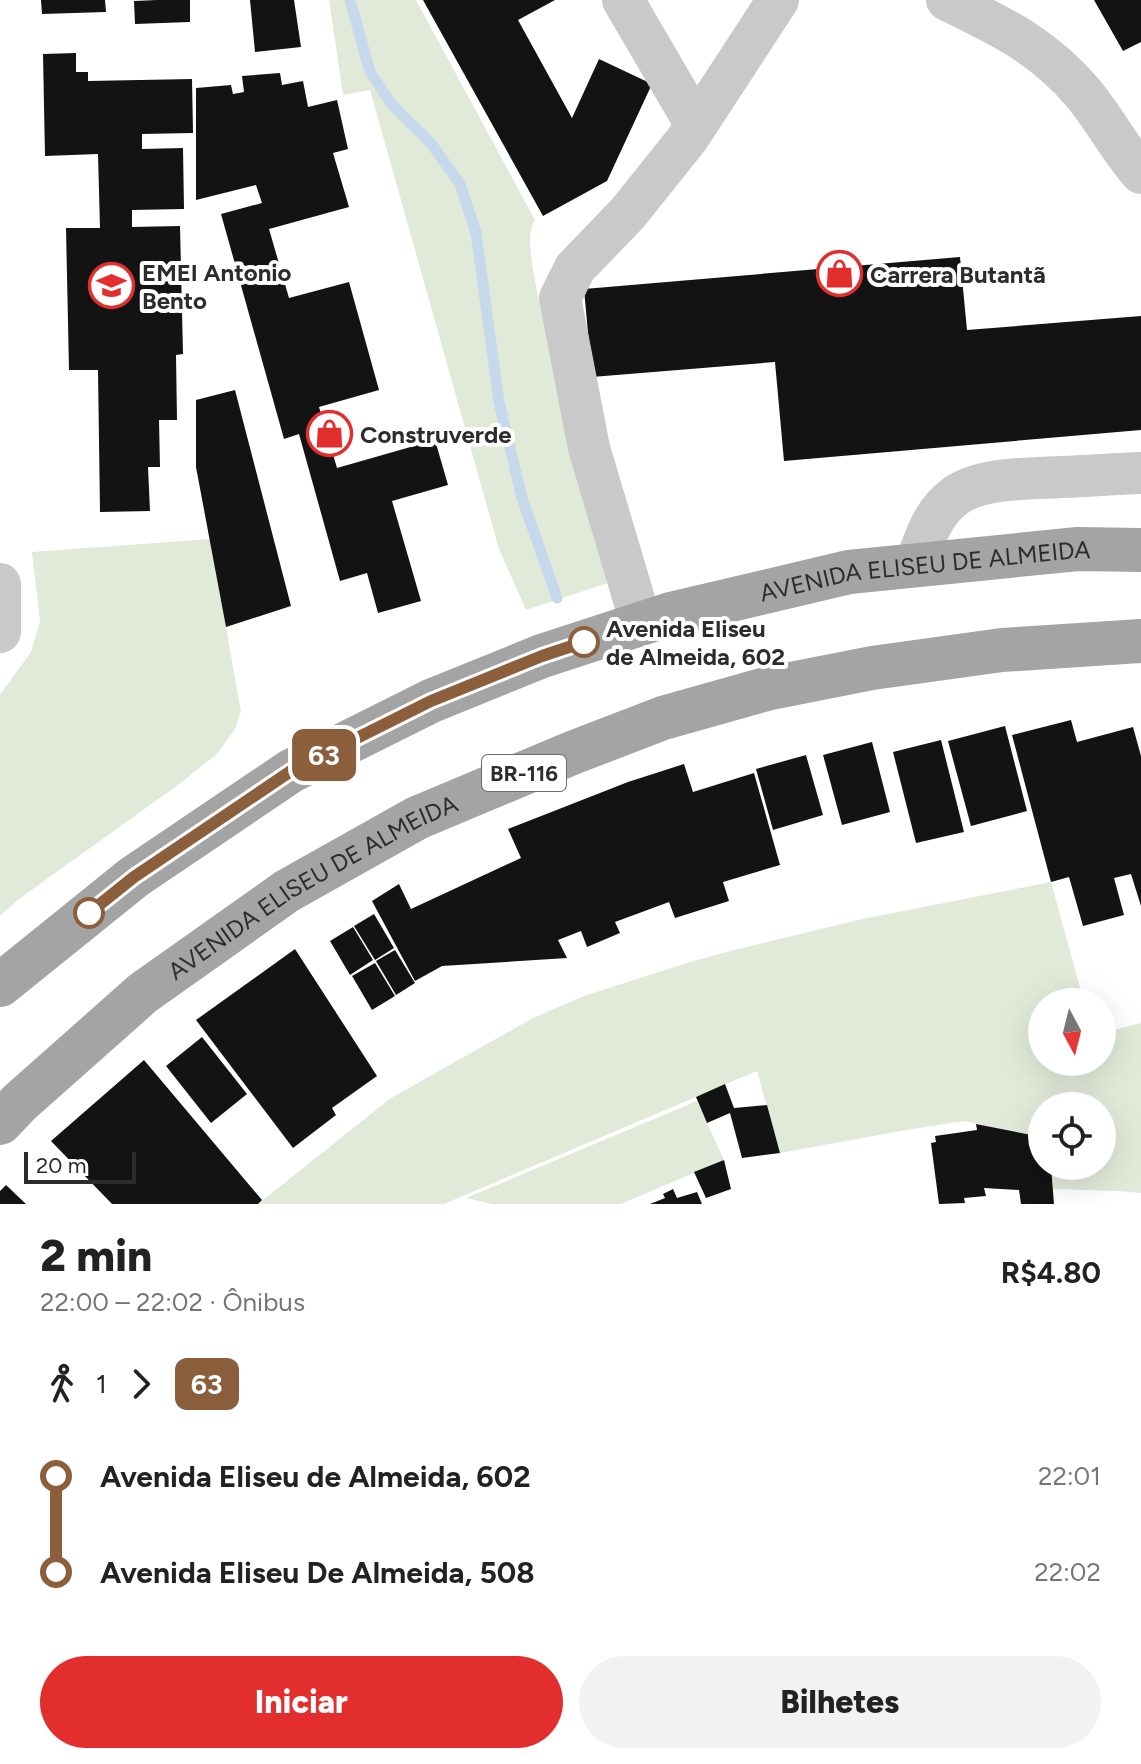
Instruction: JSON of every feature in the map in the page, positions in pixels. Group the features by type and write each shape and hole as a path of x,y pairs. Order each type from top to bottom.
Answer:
{"main road":[{"name":"AVENIDA ELISEU DE ALMEIDA","path":"0,985 134,877 291,771 431,701 542,656 641,623 849,572 1078,549 1141,550"},
{"name":"AVENIDA ELISEU DE ALMEIDA","path":"0,1123 143,993 287,891 417,818 663,718 766,689 872,668 1002,650 1141,641"}],"street":[{"path":"623,0 696,125"},
{"path":"641,623 589,448 560,298 575,268 628,213 688,138 778,0"},
{"path":"947,0 1005,28 1047,56 1084,94 1141,173"},
{"path":"915,565 927,532 939,511 968,488 1007,480 1141,473"},
{"path":"0,584 0,632"}],"green space":[{"path":"329,0 416,0 535,220 530,246 538,297 608,583 526,610 499,549 370,90 343,95"},
{"path":"210,539 241,711 235,729 217,754 0,916 0,695 31,652 40,621 32,552"},
{"path":"1051,882 1080,988 1028,988 1028,1076 1116,1076 1116,1029 1141,1023 1141,1193 1053,1189 1052,1180 1116,1180 1116,1092 1028,1092 1028,1134 964,1121 780,1153 757,1071 444,1204 258,1204 391,1098 533,1018 584,996 690,962 862,919"},
{"path":"697,1101 724,1160 621,1204 492,1204 466,1198"}],"building":[{"path":"41,0 105,0 106,12 42,14"},
{"path":"190,0 190,22 135,24 134,1"},
{"path":"250,0 294,0 301,47 255,52"},
{"path":"423,0 555,0 518,20 572,118 599,59 652,84 607,181 543,216"},
{"path":"1094,0 1141,0 1141,42 1123,51"},
{"path":"76,53 76,72 88,72 88,81 192,79 193,133 142,134 142,149 183,148 184,209 132,210 132,227 180,226 183,354 176,355 177,420 159,420 160,467 148,467 150,511 100,512 98,370 69,370 66,228 100,228 98,154 45,156 43,54"},
{"path":"280,73 282,85 303,81 308,107 337,100 348,149 333,153 349,207 269,229 289,298 349,282 379,390 319,407 337,468 435,440 448,485 392,501 421,601 378,613 367,573 340,581 299,434 284,439 221,214 262,203 256,185 196,200 196,88 231,85 233,94 244,92 242,76"},
{"path":"960,257 967,330 1141,316 1141,430 784,461 775,362 592,377 584,289"},
{"path":"235,390 291,606 226,627 196,467 196,400"},
{"path":"1071,720 1077,742 1133,727 1141,756 1141,906 1131,874 1114,878 1124,915 1083,926 1069,877 1051,882 1012,735"},
{"path":"1005,726 1027,811 971,826 948,741"},
{"path":"941,740 964,832 916,843 893,752"},
{"path":"872,742 890,812 842,825 823,755"},
{"path":"806,755 823,815 773,830 756,769"},
{"path":"684,764 693,792 754,773 780,865 723,882 729,901 675,918 669,902 615,922 620,933 587,947 581,931 558,940 567,958 442,966 415,981 372,901 399,884 411,909 521,858 508,829 628,782"},
{"path":"374,914 394,948 375,960 354,926"},
{"path":"353,927 373,960 350,975 330,941"},
{"path":"295,949 377,1076 332,1108 336,1115 293,1148 196,1020"},
{"path":"395,950 415,983 396,995 376,961"},
{"path":"375,963 395,996 372,1010 352,976"},
{"path":"202,1037 247,1094 211,1123 166,1066"},
{"path":"144,1060 262,1200 258,1204 112,1204 51,1141"},
{"path":"725,1084 734,1108 767,1105 780,1153 742,1158 730,1113 707,1123 696,1097"},
{"path":"976,1124 1028,1134 1028,1180 1052,1180 1054,1204 1021,1204 1019,1190 984,1188 986,1196 964,1198 965,1203 939,1204 931,1143 936,1142 935,1136 977,1130"},
{"path":"724,1160 731,1189 706,1198 694,1172"},
{"path":"6,1185 26,1204 0,1204 0,1191"},
{"path":"673,1189 677,1198 697,1192 702,1204 650,1204 665,1198 663,1194"}],"waterway":[{"path":"350,0 370,72 393,106 430,142 460,184 476,233 499,402 522,498 557,598"}],"bus line":[{"name":"63","path":"89,913 134,877 291,771 431,701 584,642"}],"place":[{"name":"Carrera Butantã","path":"839,274"},
{"name":"EMEI Antonio Bento","path":"111,286"},
{"name":"Construverde","path":"329,434"},
{"name":"Avenida Eliseu de Almeida, 602","path":"584,642"}]}
